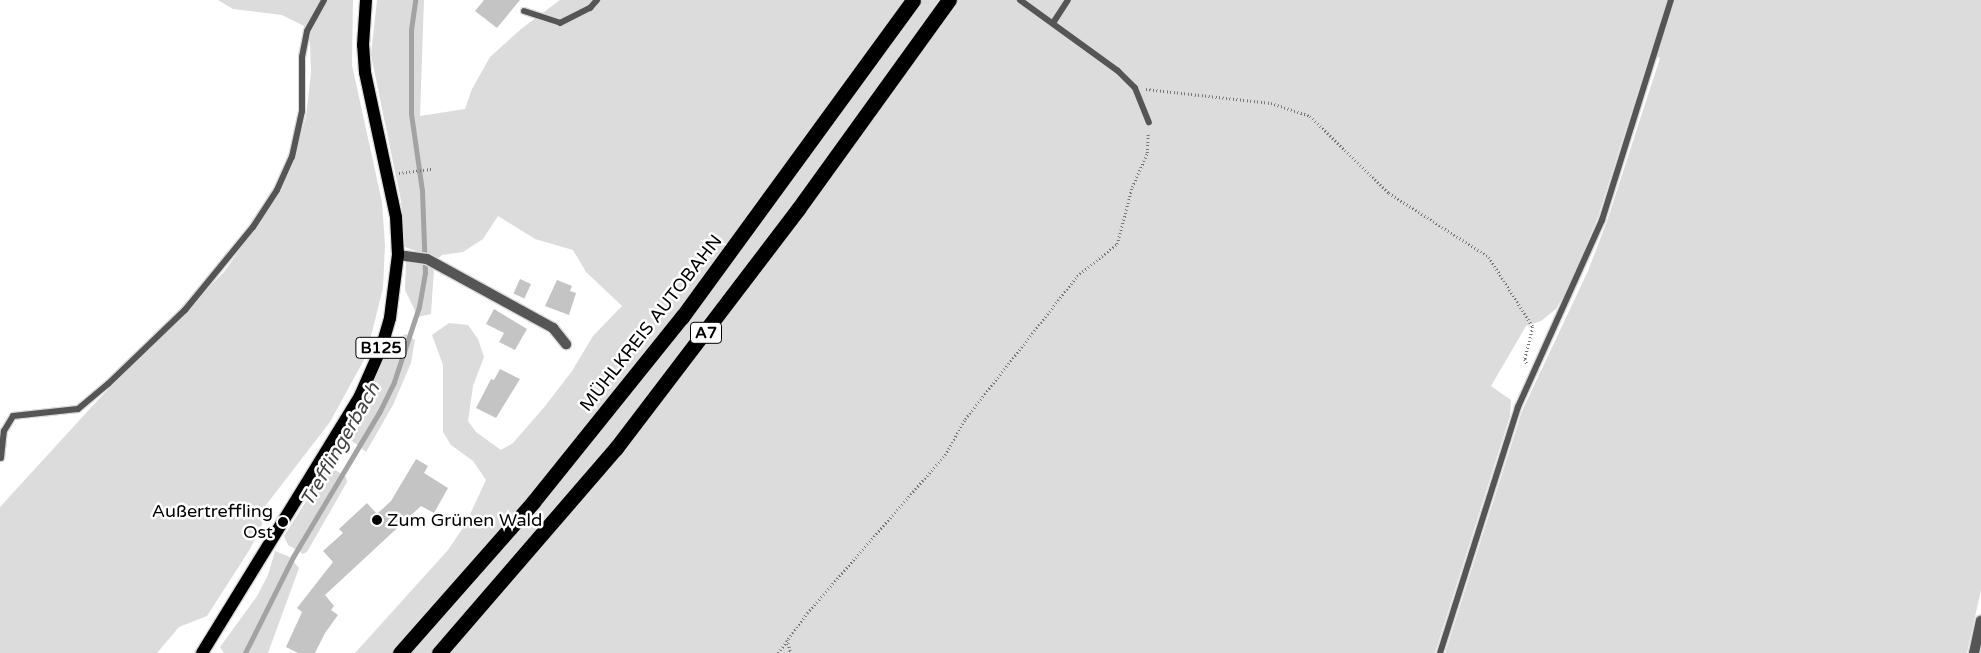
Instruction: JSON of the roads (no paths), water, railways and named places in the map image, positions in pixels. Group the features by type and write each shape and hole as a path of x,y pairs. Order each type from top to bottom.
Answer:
{"highway":[{"name":"MÜHLKREIS AUTOBAHN","path":"400,653 533,502 658,346 775,192 913,0"},
{"name":"A7","path":"439,653 557,520 640,418 798,209 949,0"}],"main road":[{"name":"B125","path":"202,653 364,388 382,346 390,318 404,256 391,187 365,72 363,45 366,0"}],"street":[{"path":"404,256 427,259 553,328 566,344"},
{"path":"1974,653 1981,621"}],"lane":[{"path":"1,458 4,432 13,416 78,408 108,384 185,310 253,227 277,190 292,157 302,111 302,57 308,31 324,0"},
{"path":"524,11 560,23 590,8 597,0"},
{"path":"1020,0 1118,71 1135,88 1149,122"},
{"path":"1053,23 1068,0"},
{"path":"1440,653 1518,407 1568,301 1602,220 1671,0"}],"waterway":[{"name":"Trefflingerbach","path":"245,653 293,557 379,413 394,382 419,307 425,273 422,191 411,114 411,30 415,0"}],"place":[{"name":"Zum Grünen Wald","path":"377,520"},
{"name":"Außertreffling Ost","path":"283,522"}]}
